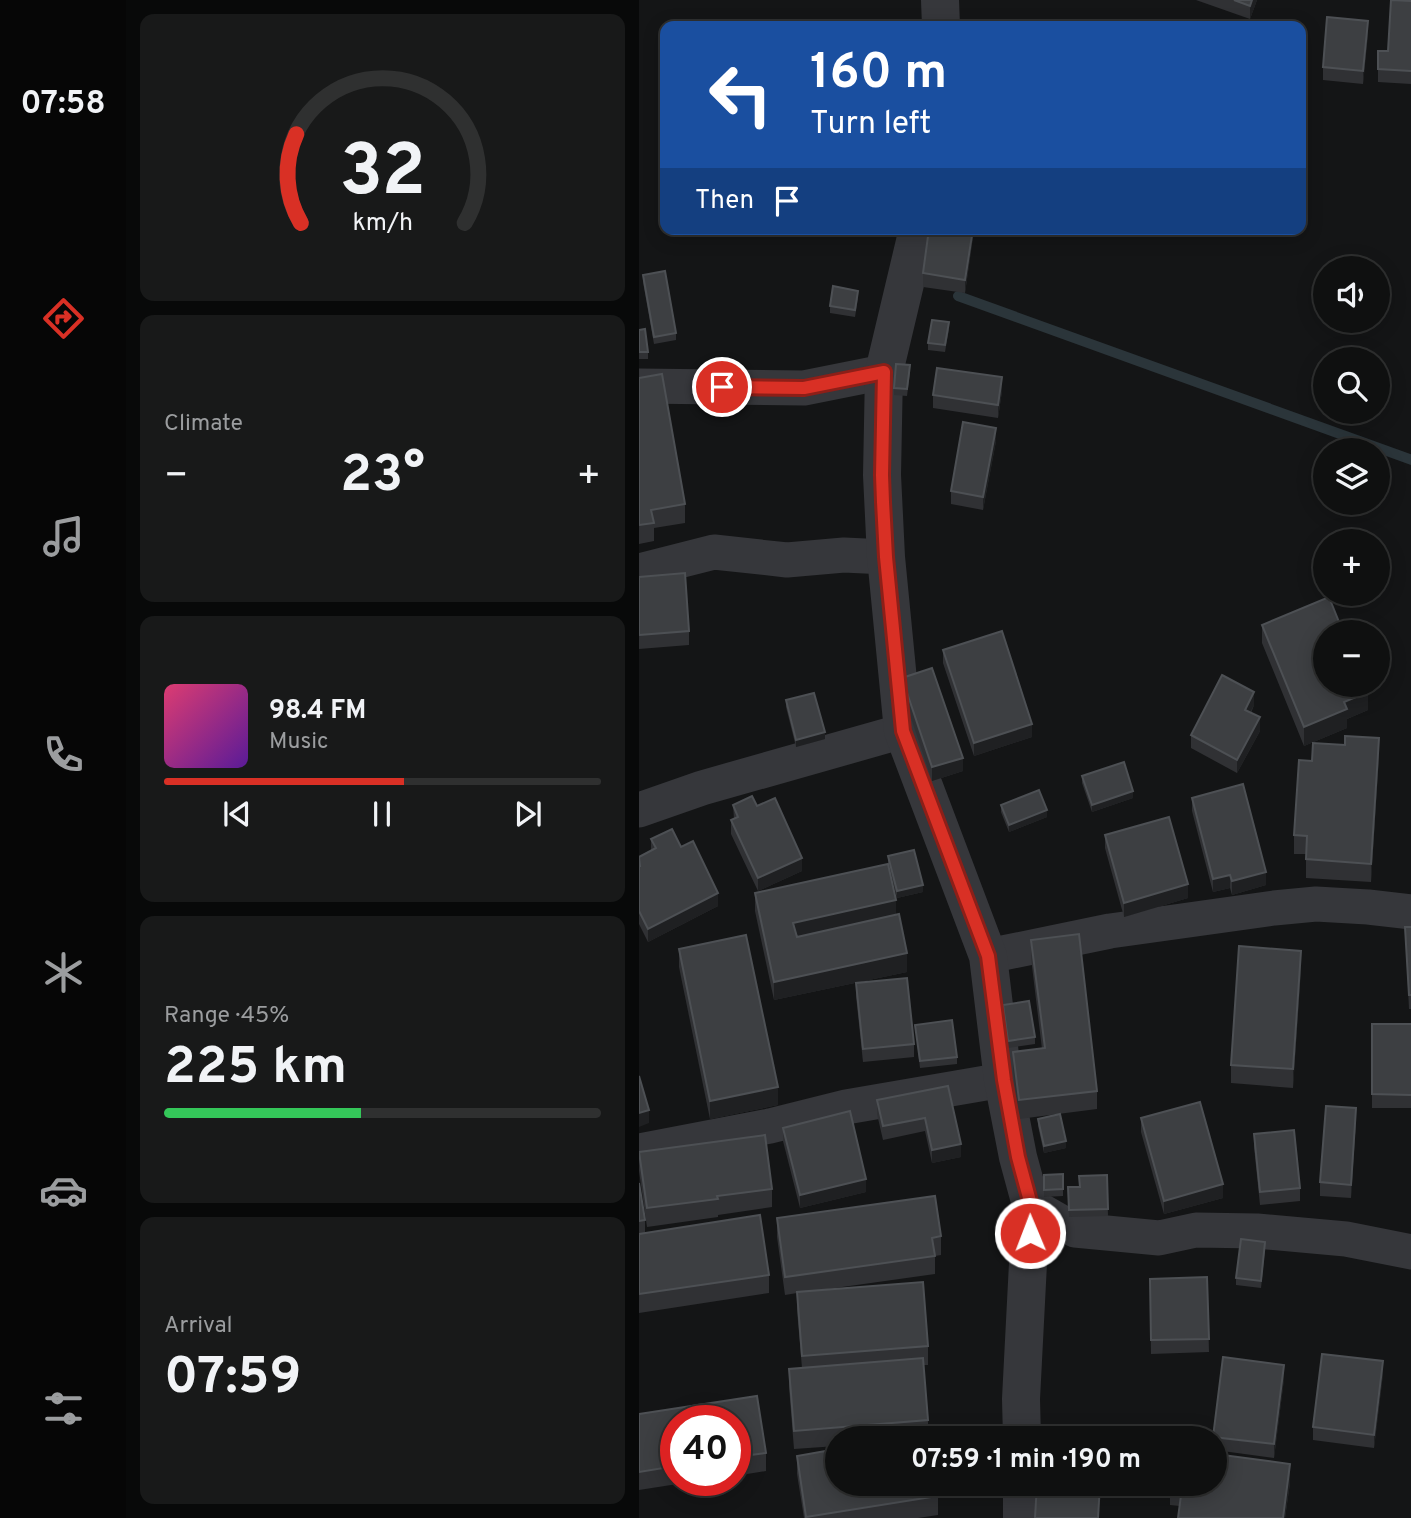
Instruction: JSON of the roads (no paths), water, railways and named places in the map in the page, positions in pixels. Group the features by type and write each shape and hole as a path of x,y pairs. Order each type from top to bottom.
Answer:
{"street":[{"path":"940,0 941,21"},
{"path":"917,235 884,372 882,475 886,557 903,731 988,956 1004,1080 1018,1157 1031,1205 1022,1426"},
{"path":"639,386 804,388 884,372"},
{"path":"639,571 714,552 787,560 844,555 886,557"},
{"path":"639,810 702,788 903,731"},
{"path":"988,956 1110,931 1274,908 1316,904 1411,912"},
{"path":"639,1151 770,1126 846,1107 1004,1080"},
{"path":"1031,1205 1075,1230 1159,1238 1196,1230 1257,1231 1346,1239 1411,1252"},
{"path":"1022,1496 1022,1518"}],"waterway":[{"path":"958,296 1412,460"}]}
